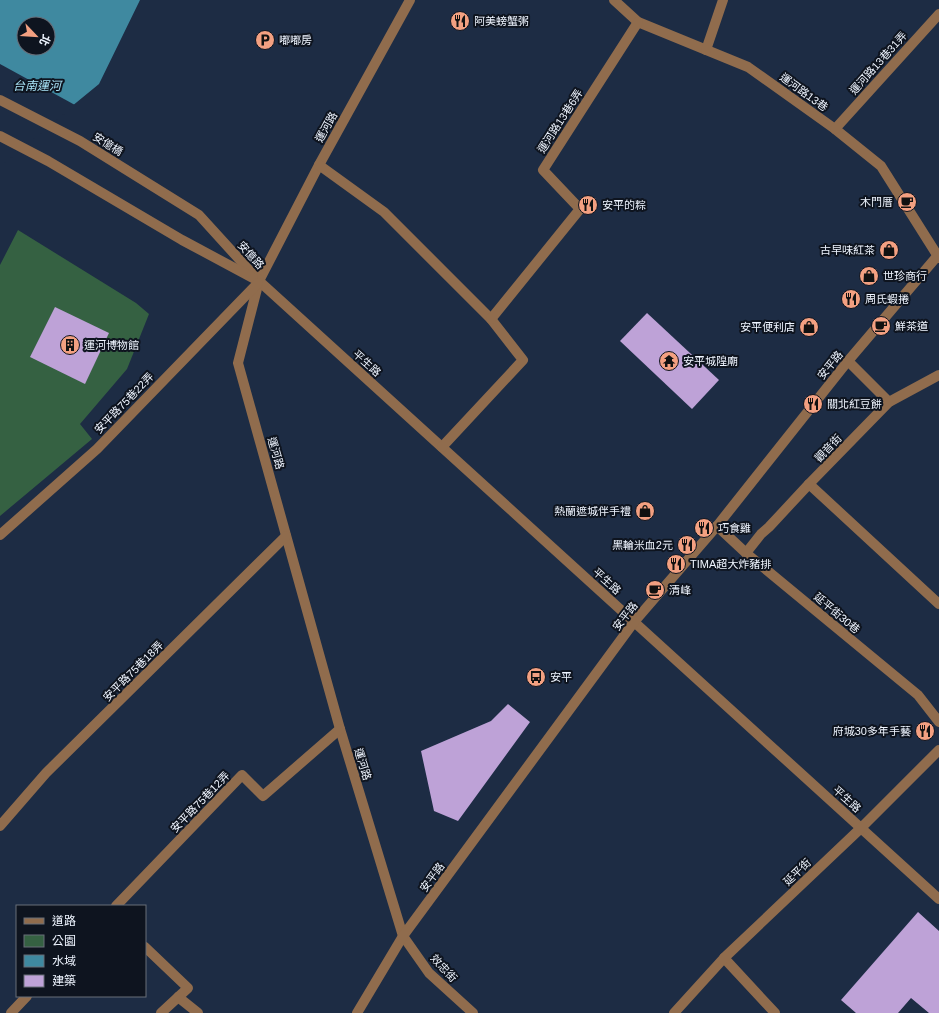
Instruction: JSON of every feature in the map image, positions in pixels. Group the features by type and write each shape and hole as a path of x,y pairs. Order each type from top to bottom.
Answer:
{"street":[{"name":"運河路","path":"403,936 340,729 238,363 259,281 319,165 410,0"},
{"name":"運河路13巷","path":"614,0 638,22 748,66 835,129 881,166 938,256"},
{"path":"706,50 723,0"},
{"name":"運河路13巷31弄","path":"835,129 939,14"},
{"name":"運河路13巷6弄","path":"491,319 580,209 543,170 638,22"},
{"name":"安億橋","path":"0,100 80,141 199,215"},
{"name":"安億路","path":"0,136 48,161 182,240 259,281"},
{"path":"319,165 384,212 491,319 523,360 442,447"},
{"name":"安億路","path":"199,215 259,281"},
{"name":"安平路","path":"357,1013 403,936 634,622 717,526 848,361 938,256"},
{"name":"平生路","path":"259,281 939,899"},
{"name":"安平路75巷22弄","path":"0,535 97,449 259,281"},
{"path":"848,361 889,402"},
{"name":"觀音街","path":"746,553 761,534 889,402 939,375"},
{"path":"809,484 939,604"},
{"name":"延平街30巷","path":"717,526 746,553 918,695 939,722"},
{"name":"安平路75巷18弄","path":"0,826 46,773 286,536"},
{"name":"安平路75巷12弄","path":"117,905 242,775 263,796 340,729"},
{"name":"延平街","path":"674,1013 724,958 861,828 939,750"},
{"name":"效忠街","path":"403,936 429,973 473,1013"},
{"path":"146,948 188,988 161,1013"},
{"path":"724,958 776,1013"},
{"path":"11,1013 26,997"},
{"path":"178,997 198,1013"}],"green space":[{"path":"18,230 136,303 149,314 127,369 80,424 92,439 0,516 0,265"}],"water":[{"name":"台南運河","path":"0,0 140,0 99,84 0,165"}],"pier":[{"path":"0,64 75,105 0,167"}],"building":[{"name":"運河博物館","path":"55,307 109,333 85,384 30,357"},
{"name":"安平城隍廟","path":"647,313 719,380 692,409 620,341"},
{"path":"508,704 530,722 458,821 434,811 421,751 491,721"},
{"path":"918,912 939,931 939,1013 929,1013 911,998 898,1013 856,1013 841,1000"}],"place":[{"name":"阿美螃蟹粥","path":"460,21"},
{"name":"嘟嘟房","path":"265,40"},
{"name":"木門厝","path":"907,202"},
{"name":"安平的粽","path":"588,205"},
{"name":"古早味紅茶","path":"889,250"},
{"name":"世珍商行","path":"869,276"},
{"name":"周氏蝦捲","path":"851,299"},
{"name":"鮮茶道","path":"881,326"},
{"name":"安平便利店","path":"809,327"},
{"name":"運河博物館","path":"70,345"},
{"name":"安平城隍廟","path":"669,361"},
{"name":"關北紅豆餅","path":"813,404"},
{"name":"熱蘭遮城伴手禮","path":"645,511"},
{"name":"巧食雞","path":"704,528"},
{"name":"黑輪米血2元","path":"687,545"},
{"name":"TIMA超大炸豬排","path":"676,564"},
{"name":"清峰","path":"655,590"},
{"name":"安平","path":"536,677"},
{"name":"府城30多年手藝","path":"925,731"}]}
